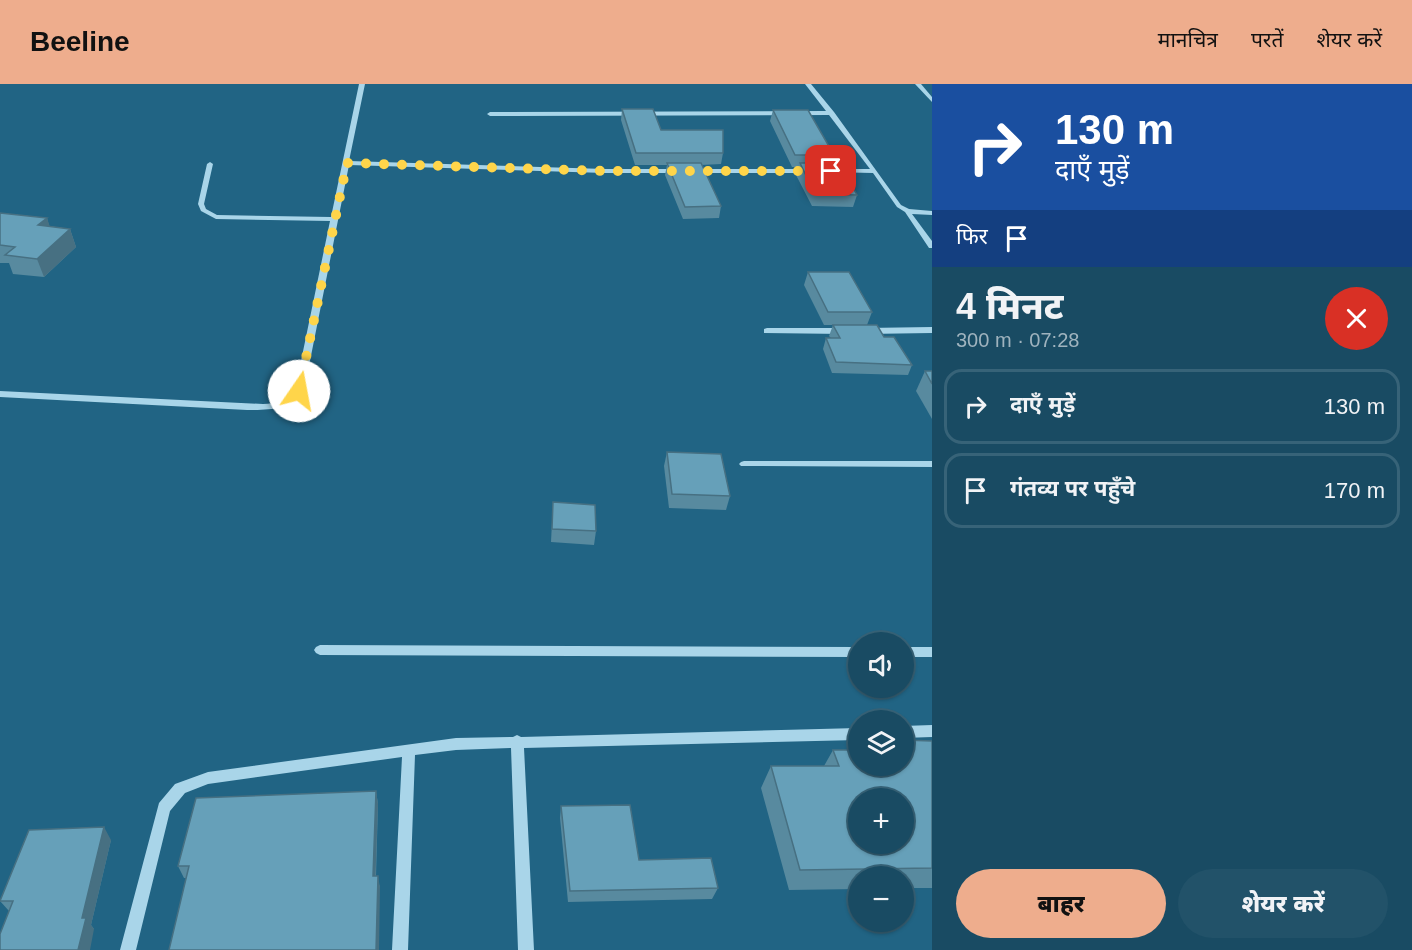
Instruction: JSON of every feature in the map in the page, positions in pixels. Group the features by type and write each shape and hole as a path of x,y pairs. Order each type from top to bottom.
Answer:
{"street":[{"path":"0,394 248,407 273,407 290,402 299,391 362,84"},
{"path":"808,84 832,113 899,206 907,211 932,246"},
{"path":"918,84 932,100"},
{"path":"490,114 832,113"},
{"path":"347,163 605,171 875,171"},
{"path":"210,164 201,204 203,210 216,217 335,219"},
{"path":"907,211 932,213"},
{"path":"767,331 932,330"},
{"path":"744,464 932,464"},
{"path":"320,650 848,652"},
{"path":"914,652 932,652"},
{"path":"914,732 932,731"},
{"path":"128,950 164,808 180,788 208,778 456,744 848,734"},
{"path":"517,741 526,950"},
{"path":"400,950 409,751"}],"building":[{"path":"622,109 653,109 661,130 723,130 723,153 636,153"},
{"path":"773,110 808,110 834,155 795,155"},
{"path":"667,163 701,163 721,206 685,207"},
{"path":"800,163 839,163 857,195 815,194"},
{"path":"0,213 47,218 38,225 70,229 37,259 5,255 15,247 0,245"},
{"path":"808,272 849,272 872,312 828,312"},
{"path":"833,325 877,325 884,337 894,337 912,365 836,362 826,338 840,338"},
{"path":"925,371 932,371 932,384"},
{"path":"667,452 721,454 730,496 672,494"},
{"path":"553,502 595,505 596,531 552,529"},
{"path":"914,740 932,741 932,868 848,866 848,869 800,870 771,766 839,766 833,750 848,750 848,776 914,776"},
{"path":"376,791 373,876 378,876 376,950 169,950 189,866 178,866 196,798"},
{"path":"630,805 639,860 711,858 718,888 570,891 561,806"},
{"path":"104,827 82,918 86,918 78,950 0,950 0,934 13,901 0,901 29,830"}],"route":[{"path":"299,391 347,163 605,171 831,171"}]}
